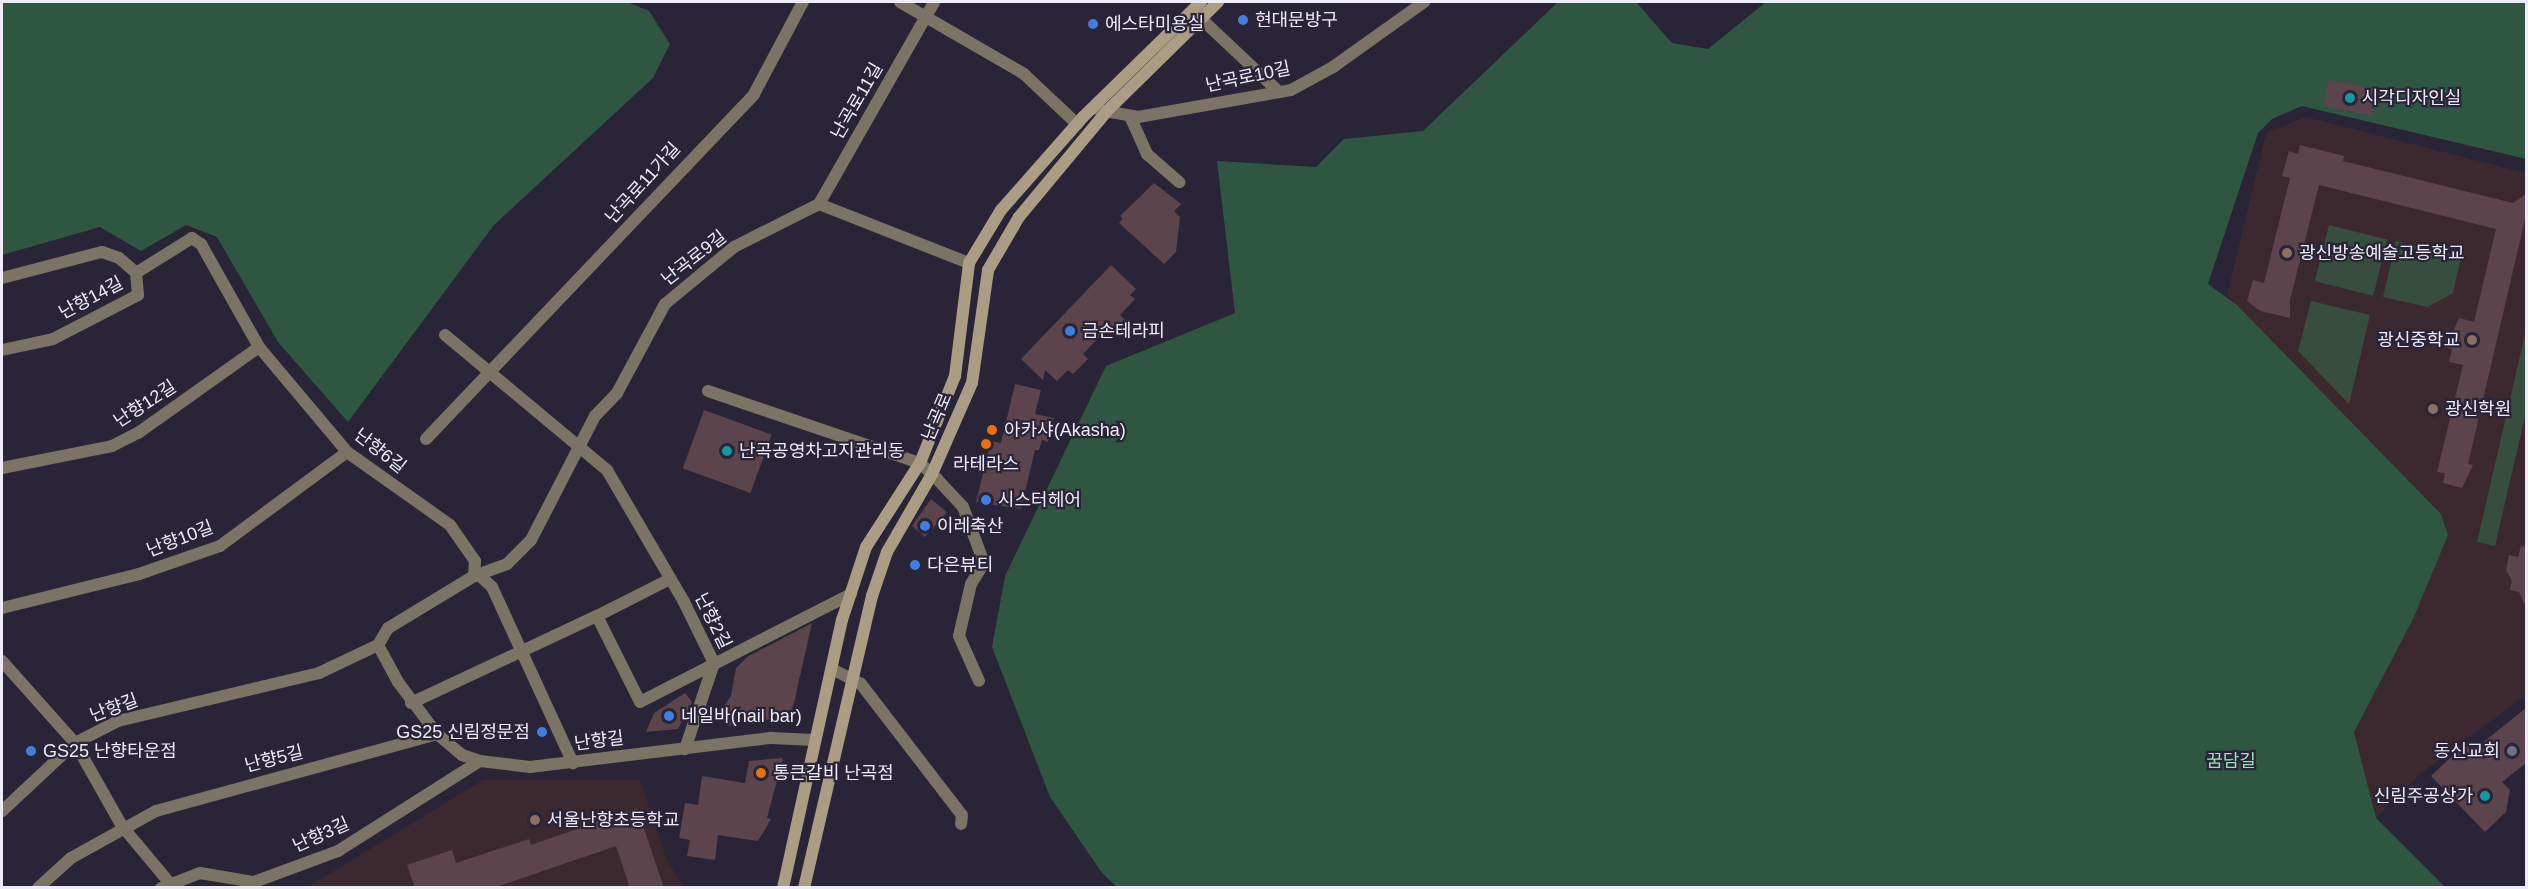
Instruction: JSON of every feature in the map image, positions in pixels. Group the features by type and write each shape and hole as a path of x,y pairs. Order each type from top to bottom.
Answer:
{"main road":[{"name":"난곡로","path":"783,888 814,740 834,670 851,594 866,547 920,463 955,376 969,263 1001,210 1092,108 1200,7 1218,2"},
{"name":"난곡로","path":"804,888 853,680 887,552 932,474 972,383 988,270 1019,218 1107,111 1200,7"}],"street":[{"name":"난곡로11가길","path":"426,439 491,376 713,133 754,94 803,2"},
{"path":"900,2 926,15 1024,74 1077,124"},
{"name":"난곡로11길","path":"819,204 934,2"},
{"name":"난곡로10길","path":"1092,108 1130,116 1279,92 1332,67 1424,2"},
{"path":"1200,7 1279,92"},
{"path":"1130,116 1148,154 1179,182"},
{"path":"819,204 969,263"},
{"name":"난곡로9길","path":"476,575 507,564 531,540 555,488 581,452 595,416 616,393 665,304 734,247 819,204"},
{"name":"난향14길","path":"2,350 53,339 138,295 136,273 192,238 201,244"},
{"name":"난향6길","path":"201,244 259,347 347,452 450,525 468,547 475,561 476,575"},
{"path":"2,278 102,252 119,258 136,273"},
{"path":"445,335 581,452"},
{"name":"난향12길","path":"2,468 112,446 138,433 259,347"},
{"name":"난곡로","path":"708,391 920,463"},
{"name":"난향10길","path":"2,608 139,574 220,546 347,452"},
{"name":"난향2길","path":"581,452 607,470 670,579 714,663 685,749"},
{"path":"920,463 963,507 982,550 984,563 971,584 958,636 979,681"},
{"path":"378,645 388,628 476,575 492,587 573,763"},
{"path":"411,703 523,653 670,579"},
{"path":"597,616 640,702 851,594"},
{"name":"난향길","path":"75,743 118,722 319,673 378,645 411,703 437,734 462,755 480,760 530,768 771,738 814,740"},
{"name":"난향길","path":"2,661 75,743 122,826"},
{"path":"834,670 853,680 962,815 960,824"},
{"name":"난향5길","path":"38,888 71,858 122,826 208,794 437,734"},
{"path":"2,811 75,743"},
{"name":"난향3길","path":"164,884 200,873 254,882 338,851 480,760"},
{"path":"122,826 164,884"}],"shaded area":[{"name":"광신학원","path":"2306,117 2526,173 2526,695 2418,776 2376,818 2060,888 2448,536 2441,514 2227,295 2266,133"},
{"name":"서울난향초등학교","path":"483,780 640,780 666,858 683,887 306,888"}],"green space":[{"path":"2,2 627,2 649,11 670,44 653,78 494,225 348,422 278,342 217,237 186,225 141,251 100,227 2,255"},
{"name":"꿈담길","path":"1558,2 1636,2 1672,43 1708,49 1766,2 2526,2 2526,159 2302,106 2272,119 2258,133 2208,284 2237,305 2441,514 2448,535 2413,619 2354,732 2376,818 2445,887 1117,887 1102,873 1050,797 992,647 1005,576 1106,366 1235,313 1217,161 1316,167 1344,139 1423,131"},
{"path":"2329,225 2387,240 2373,296 2315,281"},
{"path":"2396,241 2461,257 2453,293 2428,307 2383,297"},
{"path":"2311,301 2370,315 2349,404 2298,351"},
{"path":"2526,330 2526,412 2495,546 2477,542"}],"building":[{"name":"시각디자인실","path":"2328,80 2377,89 2373,115 2323,107"},
{"path":"2300,145 2344,156 2343,161 2513,203 2526,194 2526,215 2468,464 2473,465 2462,488 2443,483 2445,473 2437,472 2463,365 2449,362 2452,349 2446,348 2459,318 2474,322 2496,229 2319,185 2290,300 2290,318 2260,311 2247,301 2253,280 2264,283 2290,178 2282,176 2289,151 2298,154"},
{"path":"1154,183 1181,204 1174,211 1180,217 1176,252 1164,264 1119,223 1123,219 1120,216"},
{"path":"1111,265 1136,289 1130,295 1135,299 1120,315 1126,321 1111,337 1104,332 1083,354 1088,359 1073,374 1068,370 1057,381 1045,370 1043,380 1021,359"},
{"path":"1015,384 1041,390 1035,414 1054,418 1048,442 1042,440 1039,450 1035,450 1021,509 976,502 991,441 1001,443"},
{"name":"난곡공영차고지관리동","path":"704,410 772,435 750,493 683,468"},
{"path":"931,499 947,512 925,537 912,526"},
{"path":"2521,546 2526,547 2526,607 2519,592 2510,590 2512,581 2506,570 2509,555 2518,557"},
{"path":"812,623 791,716 727,726 724,706 731,696 736,668 747,657"},
{"path":"685,693 692,702 678,729 646,732 654,713"},
{"path":"2526,708 2526,763 2502,782 2510,790 2506,812 2485,832 2431,776 2465,744 2472,751"},
{"path":"783,758 767,818 771,819 758,841 718,835 715,860 687,856 690,840 679,838 685,803 698,805 702,776 745,783 749,761"},
{"path":"637,808 664,888 630,888 616,846 493,888 415,888 407,865 452,850 456,863 529,839 531,845"}],"place":[{"name":"현대문방구","path":"1243,20"},
{"name":"에스타미용실","path":"1093,24"},
{"name":"시각디자인실","path":"2350,98"},
{"name":"광신방송예술고등학교","path":"2287,253"},
{"name":"금손테라피","path":"1070,331"},
{"name":"광신중학교","path":"2472,340"},
{"name":"광신학원","path":"2433,409"},
{"name":"아카샤(Akasha)","path":"992,430"},
{"name":"라테라스","path":"986,444"},
{"name":"난곡공영차고지관리동","path":"727,451"},
{"name":"시스터헤어","path":"986,500"},
{"name":"이레축산","path":"925,526"},
{"name":"다은뷰티","path":"915,565"},
{"name":"네일바(nail bar)","path":"669,716"},
{"name":"GS25 신림정문점","path":"542,732"},
{"name":"GS25 난향타운점","path":"31,751"},
{"name":"동신교회","path":"2512,751"},
{"name":"통큰갈비 난곡점","path":"761,773"},
{"name":"신림주공상가","path":"2485,796"},
{"name":"서울난향초등학교","path":"535,820"}]}
